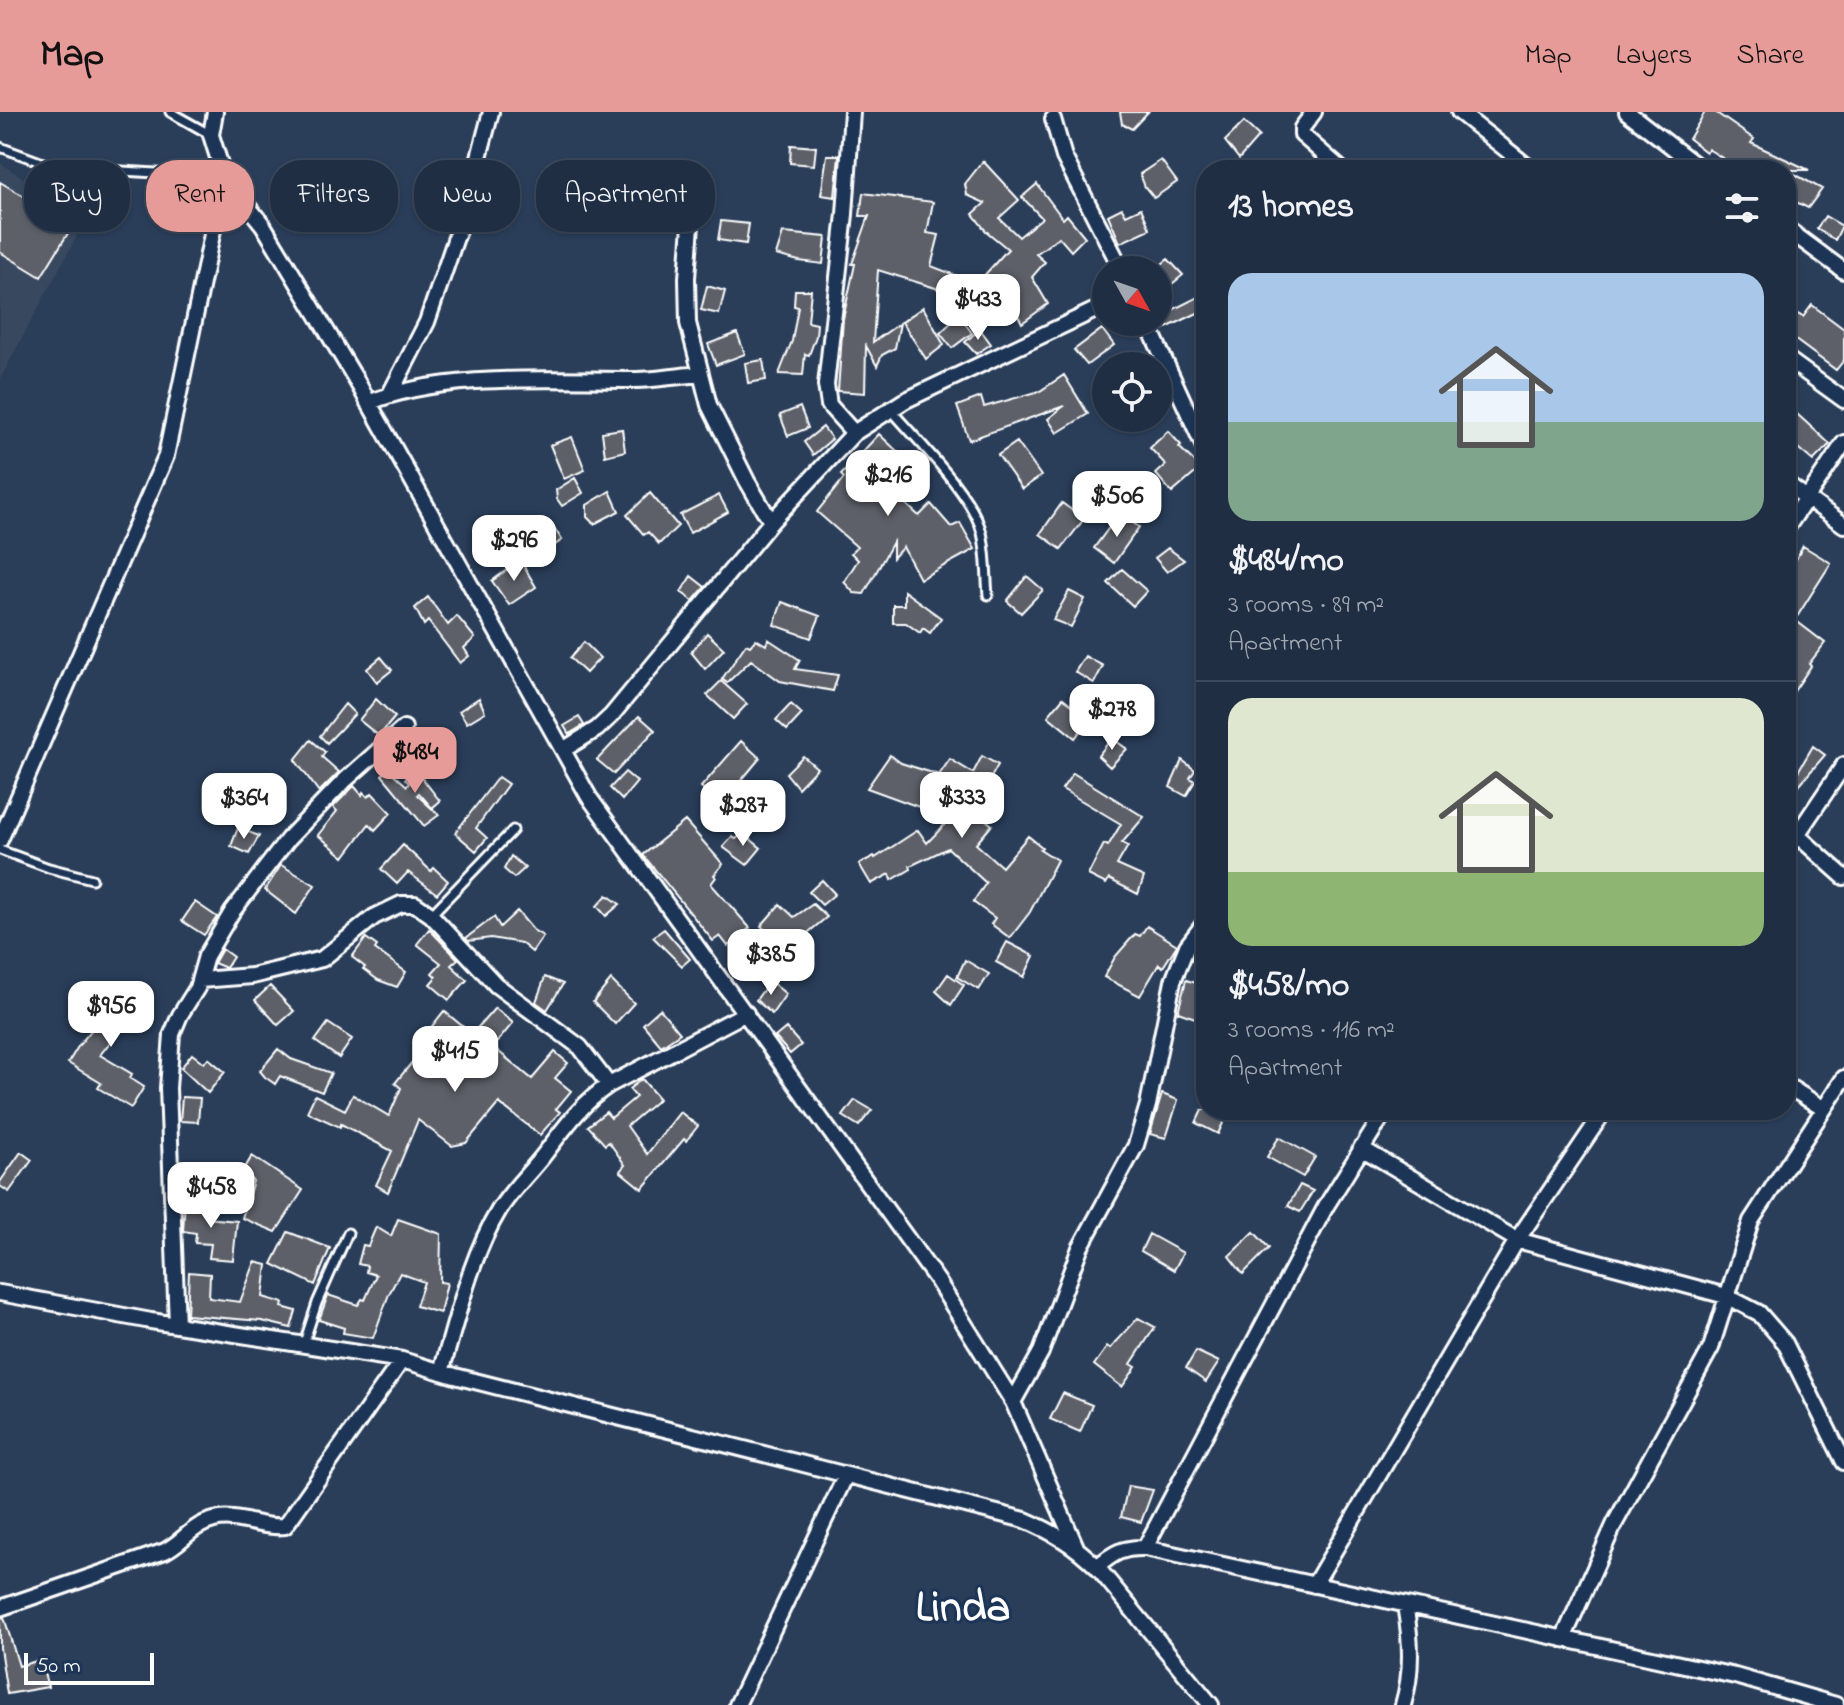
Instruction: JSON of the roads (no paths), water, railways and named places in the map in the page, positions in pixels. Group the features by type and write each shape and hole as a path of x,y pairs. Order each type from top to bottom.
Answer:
{"street":[{"path":"215,112 211,135 219,160"},
{"path":"390,394 427,322 464,214 491,112"},
{"path":"852,112 845,214 826,385 829,405 854,433"},
{"path":"1314,112 1302,128 1302,135 1331,160"},
{"path":"1459,112 1519,160"},
{"path":"1627,112 1676,160"},
{"path":"1053,119 1064,157 1115,256"},
{"path":"254,214 355,378 589,797 937,1280 1013,1402 1076,1547"},
{"path":"0,840 166,456 213,232"},
{"path":"690,232 687,314 700,374 709,405 726,441 771,522"},
{"path":"1796,235 1844,271"},
{"path":"563,750 597,729 611,716 771,522 854,433 890,409 1092,312"},
{"path":"1153,336 1196,429"},
{"path":"1796,365 1844,400"},
{"path":"368,403 413,388 471,382 636,380 700,374"},
{"path":"1796,514 1844,443"},
{"path":"1796,490 1844,525"},
{"path":"177,1325 168,1088 169,1049 180,1015 200,980 206,956 225,922 288,839 342,783 404,728"},
{"path":"1844,765 1797,835 1844,877"},
{"path":"200,980 252,976 322,959 374,917 401,904 415,904 431,915 496,985 580,1047 609,1085"},
{"path":"1013,1402 1041,1352 1080,1248 1136,1145 1148,1105 1176,971 1196,934"},
{"path":"441,1372 474,1268 500,1209 566,1125 584,1104 609,1085 746,1013"},
{"path":"1563,1639 1615,1523 1711,1348 1751,1221 1760,1203 1844,1078"},
{"path":"1796,1091 1824,1109"},
{"path":"1145,1548 1284,1283 1379,1120"},
{"path":"1314,1585 1517,1240 1598,1120"},
{"path":"1361,1148 1517,1240 1726,1296 1759,1313 1785,1343 1844,1462"},
{"path":"0,1293 177,1325 402,1360 1025,1520 1076,1547 1097,1567 1207,1703"},
{"path":"0,1608 165,1551 192,1528 213,1520 235,1519 274,1528 285,1526 402,1360"},
{"path":"737,1705 846,1475"},
{"path":"1097,1567 1114,1552 1125,1548 1145,1548 1735,1676 1836,1705"},
{"path":"1403,1705 1411,1661 1405,1605"}],"lane":[{"path":"170,112 211,135"},
{"path":"0,147 54,167 146,172"},
{"path":"890,409 949,478 977,520 983,540 988,595"},
{"path":"431,915 513,830"},
{"path":"0,850 49,868 92,879"},
{"path":"304,1343 317,1303 348,1233"}],"district":[{"name":"Linda","path":"963,1609"}]}
